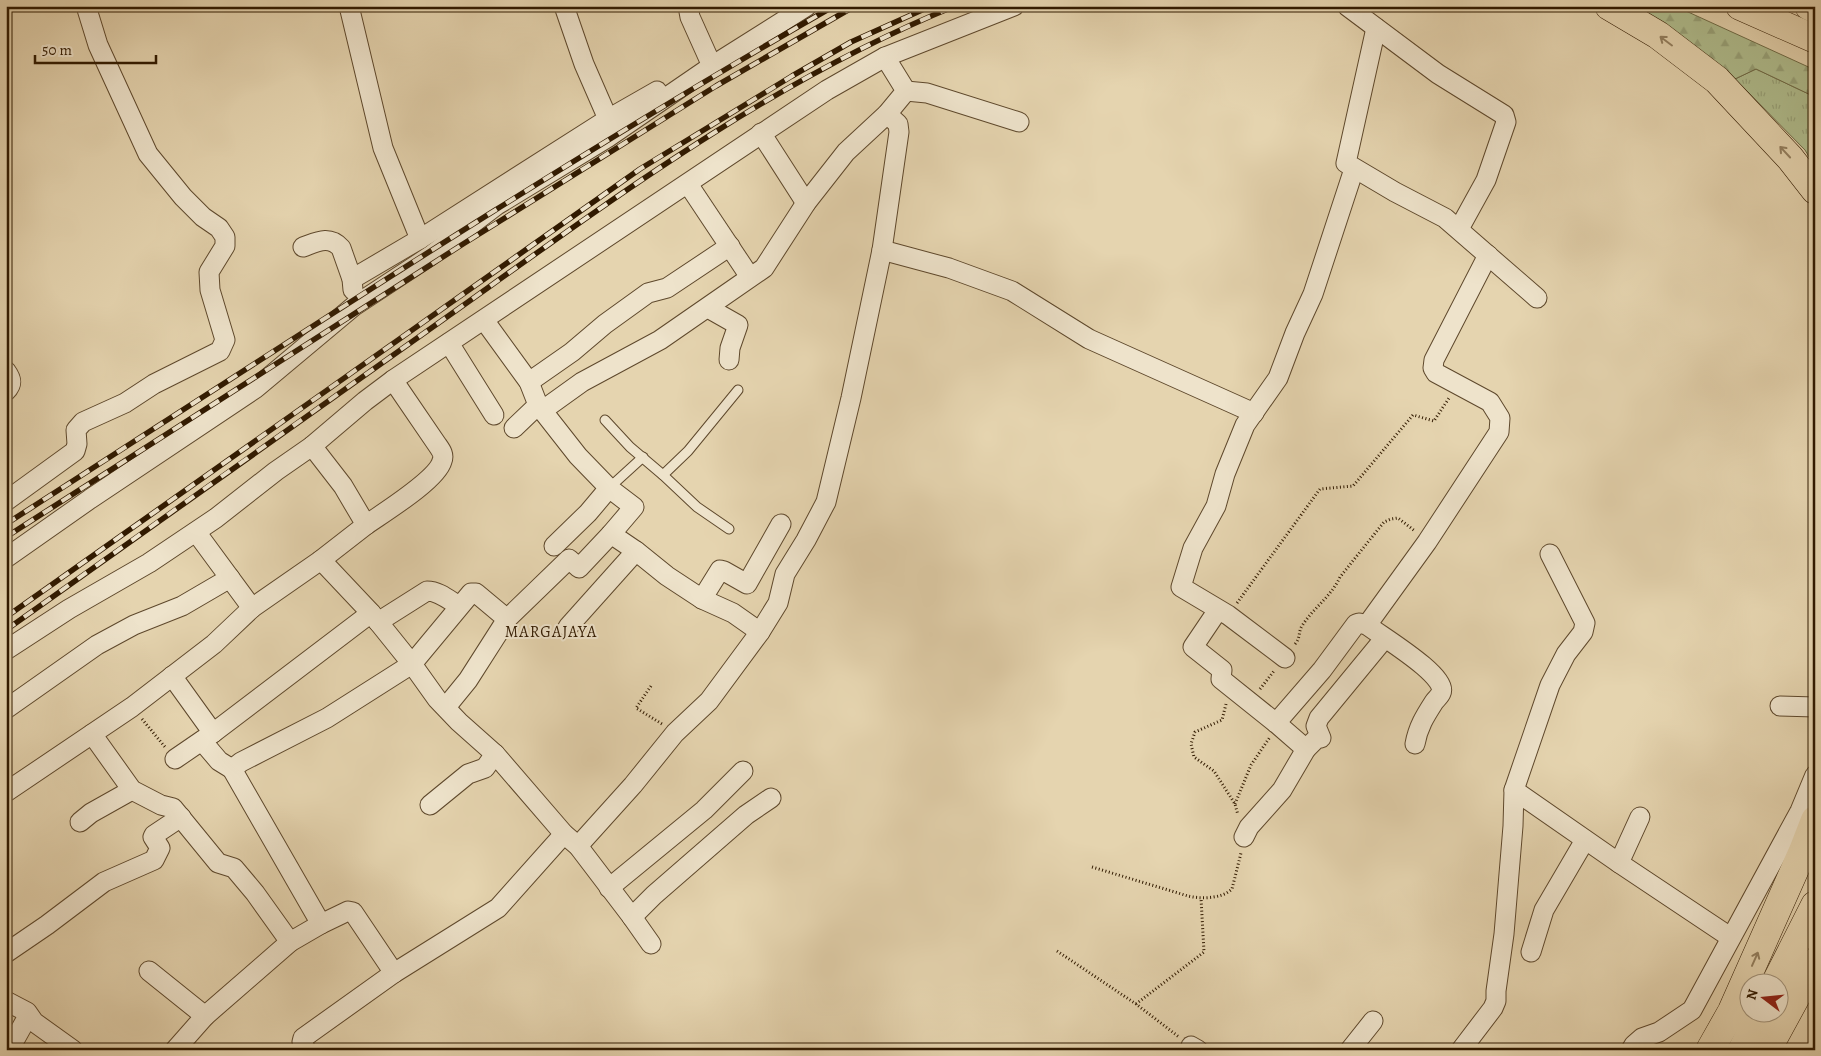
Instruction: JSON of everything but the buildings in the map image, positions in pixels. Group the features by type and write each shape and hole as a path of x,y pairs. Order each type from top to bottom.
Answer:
{"highway":[{"path":"1609,6 1658,35 1717,80 1790,158 1815,190"},
{"path":"1740,6 1815,38"},
{"path":"1809,6 1815,9"},
{"path":"1710,1050 1732,1011 1815,820"},
{"path":"1780,974 1815,905"},
{"path":"1767,1050 1815,962"},
{"path":"1742,1050 1755,1024"}],"street":[{"path":"6,501 75,451 77,444 76,430 83,422 125,404 154,384 220,351 225,340 210,290 209,272 225,246 225,237 219,228 203,218 148,154 98,45 86,6"},
{"path":"349,6 383,148 420,239"},
{"path":"564,6 584,64 608,119"},
{"path":"688,6 690,17 711,63"},
{"path":"352,279 420,239 608,119 711,63 807,6"},
{"path":"6,650 149,563 196,532 312,446 393,380 827,90 885,56 1014,6"},
{"path":"1347,6 1438,74 1504,115 1506,122 1486,180 1459,229"},
{"path":"1376,28 1346,163 1445,218 1537,298"},
{"path":"885,56 906,91"},
{"path":"6,558 90,499 256,388 354,306 430,256 497,205 614,133 711,63"},
{"path":"514,428 541,407 582,382 660,340 764,268 806,203 846,152 887,114 906,91"},
{"path":"906,91 927,93 1019,122"},
{"path":"578,846 638,779 675,733 709,701 760,632 778,603 785,574 826,502 851,398 882,250 899,132 898,124 887,114"},
{"path":"761,133 806,203"},
{"path":"1285,658 1223,612 1181,587 1193,548 1216,506 1225,474 1245,425 1278,378 1295,333 1313,294 1354,168"},
{"path":"688,184 750,277"},
{"path":"303,247 325,240 333,241 340,248 352,279 354,306"},
{"path":"529,382 572,352 605,324 648,293 667,288 730,246"},
{"path":"882,250 949,268 1012,291 1090,339 1254,413"},
{"path":"1367,626 1427,542 1499,432 1500,418 1490,402 1436,373 1433,368 1434,360 1488,255"},
{"path":"708,308 738,324 730,348 729,360"},
{"path":"446,707 468,680 507,619 569,560 579,568 634,506 609,488 578,456 541,407 529,382 484,320"},
{"path":"449,343 494,415"},
{"path":"6,371 12,377 10,387 6,391"},
{"path":"6,792 132,707 214,644 252,608 426,481 440,466 443,459 442,453 393,380"},
{"path":"312,446 343,486 366,525"},
{"path":"554,546 588,513 609,488"},
{"path":"733,613 781,524"},
{"path":"196,532 252,608"},
{"path":"611,534 667,576 702,598 733,613 760,632"},
{"path":"568,627 636,551"},
{"path":"1461,1050 1493,1008 1496,1001 1513,836 1514,790 1550,685 1566,654 1581,636 1585,623 1550,554"},
{"path":"320,560 375,618 437,699 459,722 495,754 564,834 578,846 651,944"},
{"path":"702,598 720,570 747,584"},
{"path":"6,709 97,645 134,625 182,606 230,578"},
{"path":"175,758 207,737 343,636 375,618 428,591 443,595 459,606"},
{"path":"232,769 241,762 327,718 412,664 471,593 476,593 507,619"},
{"path":"1223,612 1193,647 1222,670 1221,679 1306,749"},
{"path":"1276,723 1322,670 1356,624 1359,623 1367,626 1422,664 1434,675 1442,690 1422,721 1416,744"},
{"path":"1244,837 1249,827 1282,790 1306,749 1316,740 1322,738 1316,726 1319,718 1384,639"},
{"path":"172,676 219,761 232,769 321,924"},
{"path":"1780,706 1815,706"},
{"path":"92,734 132,790 161,805 173,808 218,863 234,868 255,893 290,942"},
{"path":"430,805 468,774 485,768 495,754"},
{"path":"609,888 704,810 743,771"},
{"path":"1631,1050 1642,1038 1659,1032 1692,1010 1800,811 1815,776"},
{"path":"80,822 91,813 132,790"},
{"path":"1514,790 1730,937"},
{"path":"632,917 654,895 746,815 771,798"},
{"path":"6,953 104,882 154,860 160,848 153,837 154,835 181,817"},
{"path":"1619,863 1640,817"},
{"path":"306,1050 302,1042 303,1038 394,974 498,908 564,834"},
{"path":"1531,952 1544,910 1585,840"},
{"path":"175,1050 205,1016 290,942 348,911 353,912 394,974"},
{"path":"149,971 205,1016"},
{"path":"6,1001 27,1012 28,1016 73,1050"},
{"path":"9,1050 28,1016"},
{"path":"1350,1050 1373,1021"}],"lane":[{"path":"663,475 688,451 738,390"},
{"path":"605,420 630,447 697,507 729,529"},
{"path":"609,488 643,457"}],"path":[{"path":"1223,612 1320,489 1353,486 1413,415 1434,421 1458,384"},
{"path":"1250,702 1300,639 1301,627 1336,587 1340,578 1384,522 1398,518 1427,542"},
{"path":"1092,867 1188,896 1201,898 1221,895 1229,893 1232,889 1244,837 1235,804 1214,771 1194,757 1191,744 1195,732 1222,720 1226,708 1226,694 1221,679"},
{"path":"651,686 636,708 675,733"},
{"path":"132,707 175,758"},
{"path":"1235,804 1251,765 1269,739 1276,723"},
{"path":"1136,1004 1204,952 1201,898"},
{"path":"1057,951 1136,1004 1195,1048"}],"green space":[{"path":"1623,6 1675,6 1815,70 1815,97 1756,69 1735,79"},
{"path":"1756,69 1815,97 1815,167 1805,150 1735,79"}],"railway":[{"path":"6,524 314,325 520,195 728,68 834,6"},
{"path":"6,537 463,244 716,86 855,6"},
{"path":"6,617 640,169 851,42 931,6"},
{"path":"6,630 643,179 764,102 826,67 890,35 955,6"}],"district":[{"name":"MARGAJAYA","path":"551,631"}]}
